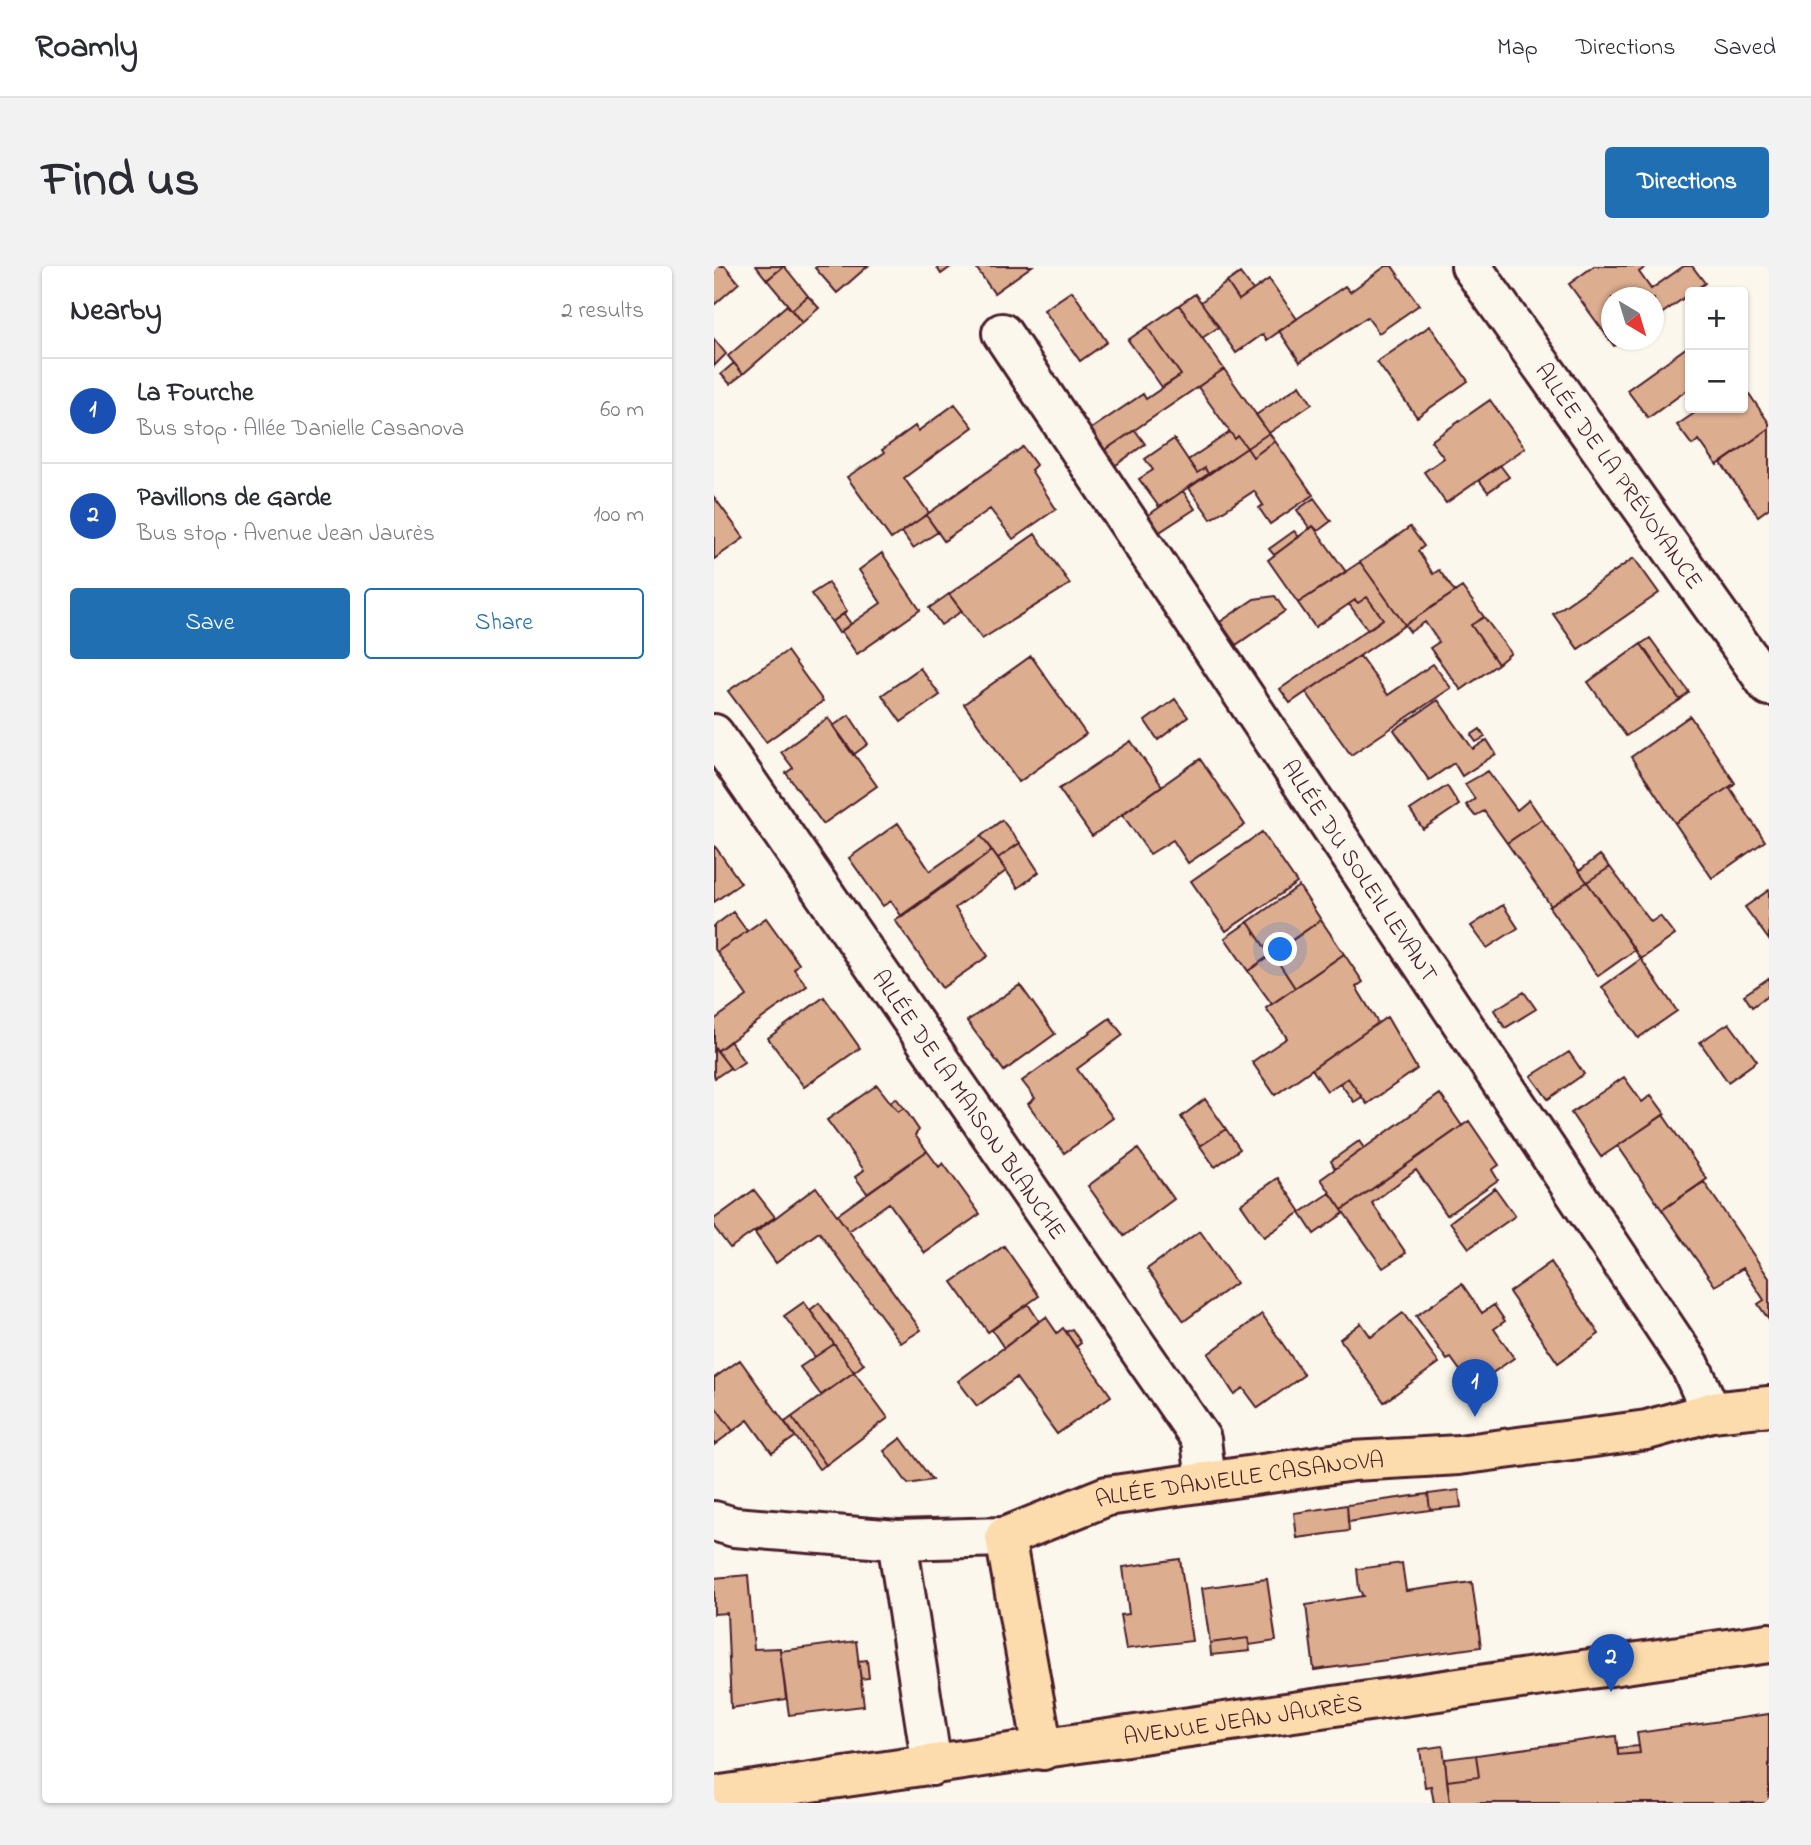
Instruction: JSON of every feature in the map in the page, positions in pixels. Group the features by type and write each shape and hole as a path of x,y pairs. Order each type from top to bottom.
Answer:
{"main road":[{"name":"ALLÉE DANIELLE CASANOVA","path":"1005,1537 1107,1496 1353,1461 1459,1455 1647,1430 1711,1412 1769,1406"},
{"path":"1005,1537 1043,1750"},
{"name":"AVENUE JEAN JAURÈS","path":"714,1796 1769,1643"}],"street":[{"name":"ALLÉE DE LA PRÉVOYANCE","path":"1471,266 1769,686"},
{"name":"ALLÉE DU SOLEIL LEVANT","path":"1002,333 1690,1365 1711,1412"},
{"name":"ALLÉE DE LA MAISON BLANCHE","path":"714,734 1201,1439 1206,1482"},
{"name":"ALLÉE DANIELLE CASANOVA","path":"714,1521 734,1528 897,1541 1005,1537"},
{"path":"897,1541 932,1766"}],"building":[{"path":"714,266 725,266 739,283 714,305"},
{"path":"756,266 784,266 767,280"},
{"path":"784,266 808,296 792,310 767,280"},
{"path":"868,266 837,293 815,268"},
{"path":"936,266 952,266 941,274"},
{"path":"975,266 1032,266 994,293"},
{"path":"1386,266 1392,266 1419,305 1379,333 1367,317 1300,362 1279,331 1345,286 1350,292"},
{"path":"1594,266 1647,266 1639,272 1650,287 1601,287 1601,328 1569,284"},
{"path":"1684,266 1692,266 1705,283 1699,287 1685,287 1685,297 1664,312 1664,287 1654,287"},
{"path":"1240,273 1253,290 1239,300 1227,282"},
{"path":"1269,279 1297,319 1267,340 1263,334 1236,353 1201,302 1227,282 1239,300"},
{"path":"1072,291 1107,342 1080,361 1044,310"},
{"path":"1195,294 1219,327 1202,338 1179,305"},
{"path":"808,296 819,308 802,323 792,310"},
{"path":"787,305 802,323 743,374 728,356"},
{"path":"1179,305 1224,369 1102,452 1088,431 1143,394 1146,399 1181,375 1147,327"},
{"path":"1430,326 1468,381 1417,417 1377,362"},
{"path":"1147,327 1181,375 1162,387 1128,340"},
{"path":"714,339 726,354 714,366"},
{"path":"1685,349 1685,392 1648,418 1627,390"},
{"path":"734,363 743,374 730,384 721,374"},
{"path":"1224,369 1269,433 1247,448 1238,436 1235,439 1198,387"},
{"path":"1300,385 1312,404 1269,433 1256,415"},
{"path":"1748,392 1769,423 1769,429 1717,465 1699,440 1692,445 1677,425 1695,413 1748,413"},
{"path":"1490,400 1525,448 1446,503 1424,472 1444,458 1431,441"},
{"path":"955,404 973,427 904,478 929,513 891,539 847,477 884,453 882,450 915,426 918,431"},
{"path":"1769,429 1769,508 1758,516 1721,463"},
{"path":"1135,430 1145,444 1113,467 1102,452"},
{"path":"1230,432 1235,439 1238,436 1247,448 1208,474 1205,468 1197,473 1188,460"},
{"path":"1269,433 1275,441 1253,457 1247,448"},
{"path":"1174,439 1197,473 1205,468 1208,474 1159,507 1139,479 1153,470 1145,459"},
{"path":"1275,441 1313,495 1270,524 1259,508 1263,505 1254,491 1211,519 1189,488 1247,448 1253,457"},
{"path":"1023,447 1036,465 1031,470 1056,509 1013,539 990,509 944,541 926,515"},
{"path":"1500,465 1509,477 1488,492 1479,480"},
{"path":"1183,491 1195,509 1158,533 1147,516"},
{"path":"714,497 744,538 714,559"},
{"path":"1314,498 1331,521 1318,531 1313,526 1310,529 1297,510"},
{"path":"926,515 938,532 913,548 902,532"},
{"path":"1313,526 1346,572 1298,603 1268,560"},
{"path":"1410,527 1424,546 1418,551 1433,574 1439,570 1455,592 1405,625 1360,562"},
{"path":"1294,531 1299,537 1274,555 1269,549"},
{"path":"1035,534 1070,584 982,639 949,594"},
{"path":"882,553 920,610 857,654 841,631 881,603 859,570"},
{"path":"1634,558 1659,593 1578,649 1553,614"},
{"path":"1360,562 1405,625 1290,703 1280,689 1383,619 1367,597 1358,603 1355,600 1315,627 1298,603"},
{"path":"828,583 847,611 832,622 811,594"},
{"path":"1462,587 1484,617 1471,625 1498,664 1461,690 1430,648 1439,642 1425,622 1410,632 1405,625"},
{"path":"949,594 962,611 941,625 929,608"},
{"path":"1275,596 1285,611 1236,645 1220,622 1254,599"},
{"path":"1367,597 1383,619 1368,630 1349,604 1355,600 1358,603"},
{"path":"844,614 851,624 839,633 832,622"},
{"path":"1484,617 1511,653 1498,664 1471,625"},
{"path":"1650,638 1689,692 1680,700 1641,644"},
{"path":"1641,644 1680,700 1626,736 1588,682"},
{"path":"787,651 823,701 766,742 728,691"},
{"path":"1031,656 1086,734 1019,782 964,704"},
{"path":"1360,656 1388,695 1433,664 1451,688 1351,755 1306,692"},
{"path":"920,668 940,695 901,722 882,695"},
{"path":"1175,699 1188,717 1158,740 1145,721"},
{"path":"1438,700 1473,749 1487,740 1496,754 1462,776 1454,763 1429,780 1394,730"},
{"path":"849,715 868,744 853,755 833,726"},
{"path":"1690,716 1735,783 1675,823 1631,757"},
{"path":"828,718 877,786 823,824 786,773 793,768 781,752"},
{"path":"1480,729 1485,737 1476,742 1471,735"},
{"path":"1131,741 1162,786 1092,836 1059,789"},
{"path":"1200,759 1245,825 1188,863 1173,840 1150,854 1122,814"},
{"path":"1488,771 1517,810 1529,800 1542,819 1507,843 1484,811 1475,816 1466,805 1475,799 1465,784"},
{"path":"1735,783 1730,788 1765,841 1712,878 1675,823"},
{"path":"1447,786 1459,805 1423,829 1410,810"},
{"path":"1542,819 1587,882 1551,906 1507,843"},
{"path":"1002,820 1020,843 998,858 981,836"},
{"path":"898,823 930,871 981,836 992,851 902,917 891,901 883,906 849,858"},
{"path":"1262,832 1297,883 1226,931 1191,881"},
{"path":"1020,843 1039,872 1018,888 998,858"},
{"path":"714,845 741,883 714,902"},
{"path":"992,851 1006,871 955,908 988,956 942,988 895,920"},
{"path":"1600,855 1610,867 1587,882 1579,871"},
{"path":"1610,867 1651,922 1660,916 1675,935 1641,959 1587,882"},
{"path":"1587,882 1635,950 1598,976 1549,907"},
{"path":"1299,886 1321,920 1270,955 1248,922"},
{"path":"1769,890 1769,940 1745,907"},
{"path":"1503,905 1518,928 1487,948 1471,926"},
{"path":"733,912 747,931 717,952 714,948 714,926"},
{"path":"766,918 799,964 794,969 807,986 717,1051 714,1046 714,1020 747,996 717,952"},
{"path":"1321,920 1344,954 1295,988 1273,954"},
{"path":"1248,922 1270,955 1248,971 1225,938"},
{"path":"1273,954 1295,988 1272,1004 1248,971"},
{"path":"1344,954 1363,982 1356,987 1378,1023 1275,1095 1252,1062 1287,1038 1266,1008"},
{"path":"1641,959 1677,1011 1638,1038 1602,987"},
{"path":"1769,978 1769,995 1752,1007 1744,995"},
{"path":"1020,985 1055,1034 1004,1071 967,1021"},
{"path":"1524,992 1536,1009 1505,1028 1494,1010"},
{"path":"824,997 860,1048 804,1087 768,1038"},
{"path":"1387,1017 1417,1069 1367,1104 1348,1078 1327,1091 1312,1069"},
{"path":"1110,1018 1123,1035 1077,1069 1113,1118 1064,1153 1028,1104 1035,1098 1022,1081"},
{"path":"1729,1023 1757,1061 1728,1082 1700,1042"},
{"path":"730,1041 744,1062 732,1070 717,1051"},
{"path":"714,1046 730,1068 715,1078 714,1075"},
{"path":"1569,1052 1584,1074 1548,1099 1531,1076"},
{"path":"1624,1077 1642,1102 1651,1095 1665,1114 1601,1157 1571,1113"},
{"path":"1348,1078 1362,1097 1354,1102 1340,1083"},
{"path":"877,1085 898,1112 904,1108 919,1130 915,1135 927,1151 867,1193 855,1177 864,1170 827,1120"},
{"path":"1440,1094 1462,1126 1342,1210 1321,1179"},
{"path":"896,1098 904,1108 898,1112 890,1102"},
{"path":"1205,1099 1226,1129 1200,1146 1181,1117"},
{"path":"1663,1115 1707,1179 1662,1210 1618,1146"},
{"path":"1469,1121 1499,1165 1492,1170 1498,1180 1447,1215 1416,1170 1372,1203 1406,1253 1383,1268 1342,1210"},
{"path":"1226,1129 1240,1149 1215,1167 1200,1146"},
{"path":"1359,1141 1364,1148 1335,1169 1331,1161"},
{"path":"1138,1149 1174,1199 1124,1236 1088,1186"},
{"path":"927,1151 939,1167 943,1163 980,1214 925,1253 889,1203 849,1231 837,1215"},
{"path":"1278,1178 1301,1212 1264,1237 1241,1204"},
{"path":"1704,1182 1769,1278 1769,1320 1758,1304 1764,1300 1743,1268 1715,1286 1662,1210"},
{"path":"816,1187 921,1330 901,1343 819,1232 776,1263 755,1233"},
{"path":"1495,1188 1515,1216 1469,1248 1450,1222"},
{"path":"754,1190 775,1217 730,1248 714,1227 714,1219"},
{"path":"1330,1193 1344,1213 1314,1234 1300,1213"},
{"path":"1200,1231 1236,1283 1184,1321 1147,1269"},
{"path":"1004,1246 1039,1296 988,1332 952,1282"},
{"path":"1551,1262 1599,1334 1558,1363 1509,1292"},
{"path":"1462,1284 1482,1313 1494,1305 1505,1321 1494,1329 1514,1358 1472,1387 1451,1358 1447,1360 1416,1316"},
{"path":"804,1302 834,1344 815,1357 784,1316"},
{"path":"819,1303 864,1364 854,1372 810,1310"},
{"path":"1028,1304 1039,1321 1004,1348 992,1330"},
{"path":"1403,1313 1439,1363 1384,1402 1340,1339 1361,1323 1371,1337"},
{"path":"1262,1314 1304,1375 1258,1408 1243,1388 1234,1394 1208,1354"},
{"path":"1046,1317 1057,1333 1063,1328 1111,1396 1057,1434 1016,1378 977,1406 958,1381"},
{"path":"1072,1329 1081,1343 1076,1347 1066,1332"},
{"path":"834,1344 854,1372 821,1395 800,1367"},
{"path":"740,1360 795,1437 772,1453 748,1420 733,1431 714,1405 714,1378"},
{"path":"854,1372 888,1418 826,1465 792,1417"},
{"path":"714,1405 733,1431 714,1445"},
{"path":"792,1417 826,1465 819,1469 785,1422"},
{"path":"901,1438 932,1480 908,1484 884,1451"},
{"path":"1459,1490 1461,1507 1430,1510 1428,1494"},
{"path":"1428,1494 1430,1510 1348,1522 1347,1505"},
{"path":"1347,1505 1349,1531 1297,1538 1294,1513"},
{"path":"1180,1559 1192,1641 1126,1649 1120,1615 1129,1614 1123,1567"},
{"path":"1402,1563 1406,1591 1472,1582 1481,1647 1314,1670 1306,1605 1363,1596 1359,1589 1357,1569"},
{"path":"748,1575 754,1649 780,1648 786,1699 731,1708 727,1613 714,1614 714,1578"},
{"path":"1267,1579 1276,1641 1250,1645 1248,1638 1210,1643 1202,1588"},
{"path":"1248,1638 1250,1651 1211,1655 1210,1643"},
{"path":"856,1641 864,1706 789,1715 780,1651"},
{"path":"867,1660 869,1678 861,1679 858,1661"},
{"path":"1769,1714 1769,1803 1450,1803 1447,1781 1479,1777 1476,1755 1616,1736 1618,1755 1640,1753 1637,1733"},
{"path":"1443,1746 1450,1803 1434,1803 1431,1786 1425,1787 1420,1749"},
{"path":"1639,1746 1640,1753 1618,1755 1618,1748"},
{"path":"1476,1755 1479,1777 1447,1781 1445,1759"}],"place":[{"name":"La Fourche","path":"1475,1417"},
{"name":"Pavillons de Garde","path":"1611,1692"}]}
